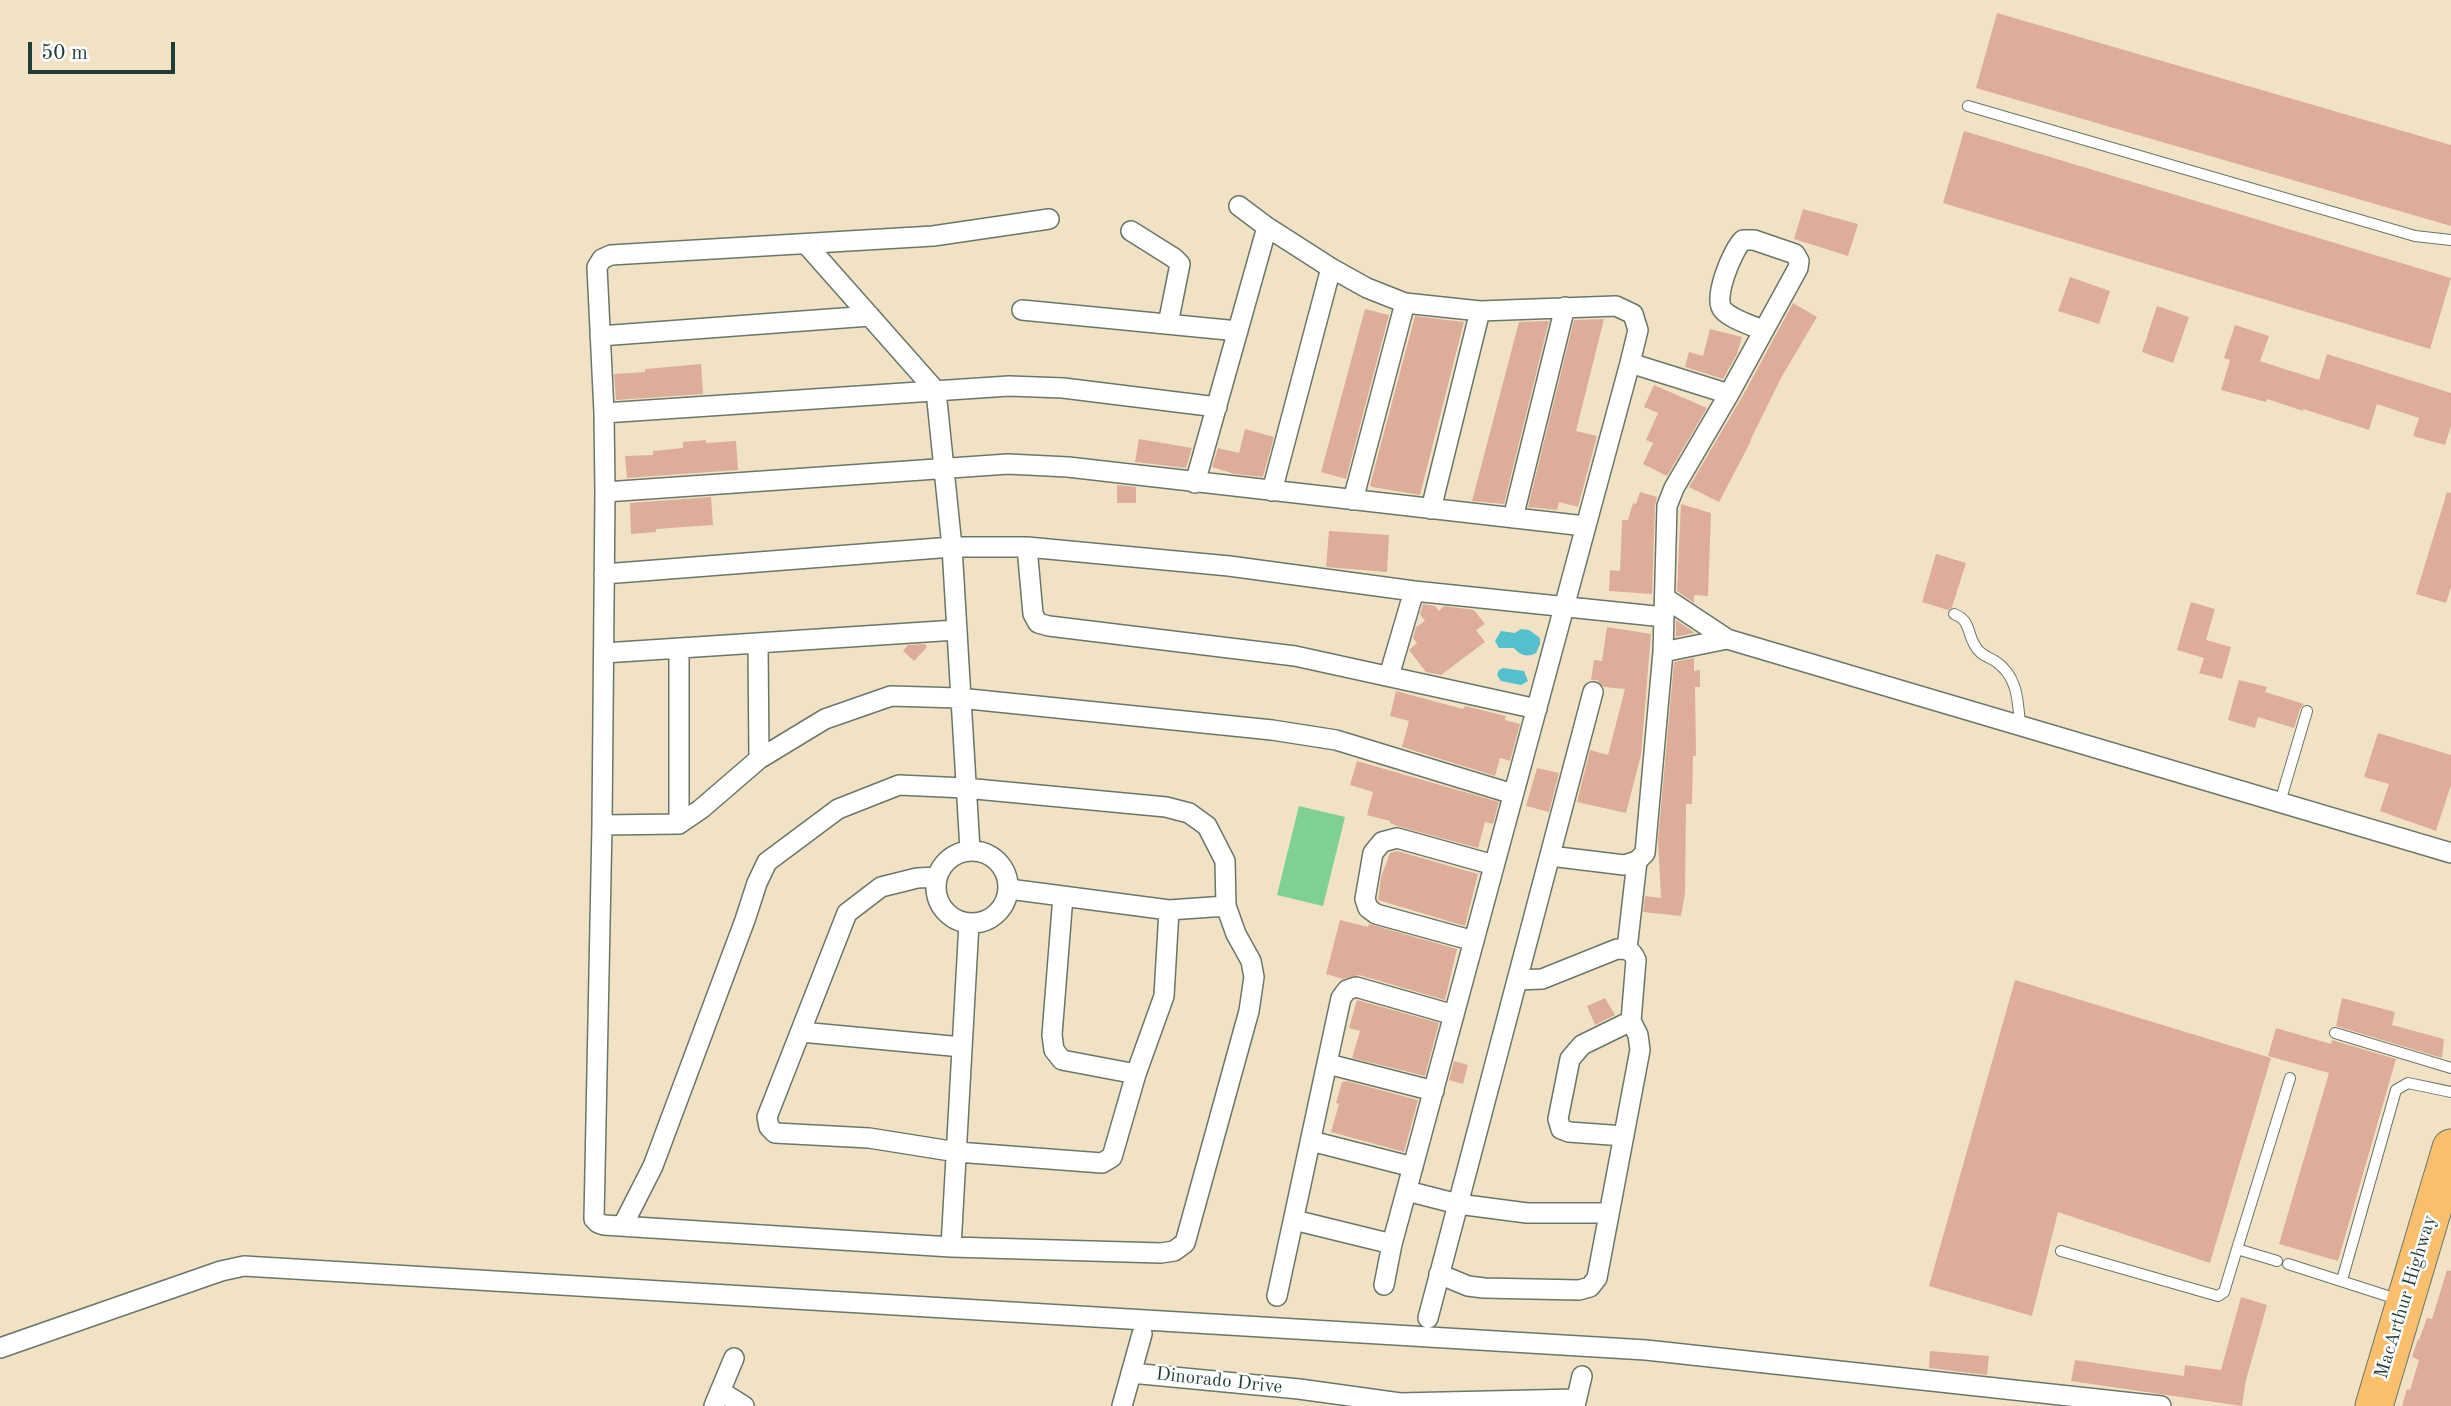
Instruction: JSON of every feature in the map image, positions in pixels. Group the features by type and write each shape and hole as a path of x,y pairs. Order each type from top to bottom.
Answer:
{"highway":[{"name":"MacArthur Highway","path":"2374,1406 2451,1148"}],"street":[{"path":"1239,206 1331,268 1367,288 1405,303 1480,311 1616,306 1633,314 1638,330 1392,1244 1384,1285"},
{"path":"623,1225 653,1166 767,862 838,809 899,785 965,788 1166,807 1189,813 1207,826 1225,861 1226,906 1236,934 1251,961 1254,977 1249,1011 1185,1243 1174,1251 1161,1253 951,1247 604,1225 594,1219 605,492 597,267 602,259 611,255 933,236 1049,219"},
{"path":"1195,483 1267,227"},
{"path":"1131,231 1180,264 1168,324"},
{"path":"1550,856 1624,865 1637,861 1645,853 1663,652 1667,506 1674,488 1798,268 1795,254 1754,240 1742,240 1736,246 1719,294 1719,304 1723,311 1762,330"},
{"path":"806,244 936,391 952,547 970,850"},
{"path":"1272,491 1331,268"},
{"path":"1353,500 1405,303"},
{"path":"1513,518 1565,307"},
{"path":"1022,310 1238,331"},
{"path":"1431,509 1480,311"},
{"path":"600,336 870,316"},
{"path":"1630,363 1729,394"},
{"path":"604,413 1009,386 1063,388 1217,407"},
{"path":"605,492 1008,464 1068,467 1586,526"},
{"path":"604,574 952,547 1027,547 1229,566 1414,591 1564,606 1664,608 1727,639 2451,853"},
{"path":"1027,547 1034,614 1038,623 1295,656 1537,709"},
{"path":"1389,676 1414,591"},
{"path":"604,653 956,630"},
{"path":"1663,652 1727,639"},
{"path":"758,643 759,760"},
{"path":"679,648 679,824"},
{"path":"1428,1318 1593,692"},
{"path":"602,825 679,824 759,760 825,719 891,696 959,698 1272,730 1336,740 1513,794"},
{"path":"1474,941 1376,914 1368,908 1365,899 1373,853 1382,842 1397,838 1494,865"},
{"path":"970,850 990,855 997,862 1004,870 1009,890 1003,907 988,919 969,923 954,918 942,908 936,893 937,877 949,858 970,850"},
{"path":"1627,949 1637,861"},
{"path":"937,877 916,878 881,887 847,913 767,1117 769,1127 775,1133 869,1138 957,1152 1102,1163 1112,1157 1136,1074 1164,996 1169,910"},
{"path":"1009,890 1169,910 1226,906"},
{"path":"1063,896 1052,1035 1054,1050 1062,1059 1136,1074"},
{"path":"951,1247 969,923"},
{"path":"1439,1274 1468,1286 1484,1288 1579,1290 1590,1287 1597,1278 1640,1050 1638,1035 1631,1021 1636,960 1627,949 1617,949 1542,979 1517,980"},
{"path":"1277,1296 1341,998 1347,990 1356,987 1454,1015"},
{"path":"1624,1136 1569,1132 1561,1129 1558,1119 1570,1059 1582,1045 1631,1021"},
{"path":"801,1031 962,1048"},
{"path":"1328,1064 1434,1091"},
{"path":"1311,1141 1413,1167"},
{"path":"1407,1191 1458,1204 1527,1213 1608,1213"},
{"path":"1294,1220 1392,1244"},
{"path":"0,1348 221,1271 244,1266 1646,1350 2161,1406"},
{"path":"1122,1406 1142,1334"},
{"path":"734,1358 717,1399 744,1406"},
{"name":"Dinorado Drive","path":"1131,1373 1297,1398 1350,1396 1399,1404 1575,1403"},
{"path":"1575,1403 1582,1376"}],"lane":[{"path":"1968,106 2415,236 2451,240"},
{"path":"1954,614 1963,617 1973,644 1983,656 1995,661 2011,675 2017,694 2020,726"},
{"path":"2280,802 2306,710"},
{"path":"2335,1034 2451,1068"},
{"path":"2061,1251 2211,1296 2224,1292 2290,1078"},
{"path":"2342,1280 2396,1090 2408,1083 2451,1092"},
{"path":"2237,1248 2277,1261"},
{"path":"2288,1264 2404,1301"}],"green space":[{"path":"1299,806 1345,817 1323,906 1277,895"}],"water":[{"path":"1521,629 1529,630 1540,638 1536,653 1527,655 1514,648 1499,648 1495,641 1501,631 1515,633"},
{"path":"1503,668 1524,671 1528,681 1521,685 1501,681 1497,675"}],"building":[{"path":"1997,13 2451,145 2451,226 1976,88"},
{"path":"1964,131 2451,278 2430,349 1943,203"},
{"path":"1803,209 1858,224 1848,256 1794,239"},
{"path":"2070,277 2110,291 2099,324 2058,311"},
{"path":"1793,303 1817,317 1781,378 1719,502 1689,487"},
{"path":"2157,306 2189,317 2173,363 2142,352"},
{"path":"1365,309 1389,315 1346,479 1321,472"},
{"path":"1415,316 1464,322 1420,495 1370,485"},
{"path":"1604,319 1576,431 1597,436 1578,507 1559,502 1557,510 1528,507 1574,320"},
{"path":"1549,321 1504,504 1472,501 1519,322"},
{"path":"2235,325 2269,336 2260,361 2319,380 2327,354 2451,393 2451,426 2445,445 2413,436 2419,418 2377,404 2369,430 2267,399 2266,402 2221,390 2230,360 2224,358"},
{"path":"1710,329 1742,337 1737,354 1723,379 1685,367 1689,352 1703,356"},
{"path":"701,364 703,394 616,400 614,374"},
{"path":"1654,385 1707,408 1667,476 1643,464 1653,443 1646,440 1658,413 1644,407"},
{"path":"1245,429 1274,437 1263,477 1235,474 1212,467 1218,448 1239,453"},
{"path":"1139,439 1192,448 1186,468 1135,462"},
{"path":"706,440 706,443 736,441 738,470 627,478 625,456 653,455 653,451 683,448 683,442"},
{"path":"1117,485 1136,487 1136,503 1117,503"},
{"path":"1640,492 1657,497 1652,594 1609,591 1610,570 1620,571 1622,520 1628,520 1633,503 1636,504"},
{"path":"2447,492 2451,493 2451,587 2446,603 2416,594"},
{"path":"711,497 713,525 656,529 656,532 631,534 630,503"},
{"path":"1681,504 1711,513 1708,596 1694,595 1694,603 1677,591"},
{"path":"1329,531 1389,535 1387,572 1326,567"},
{"path":"1936,554 1966,563 1952,607 1948,610 1922,602"},
{"path":"2191,602 2215,609 2206,640 2231,647 2222,679 2199,673 2204,658 2177,650"},
{"path":"1423,604 1435,606 1439,611 1444,606 1474,610 1485,624 1476,630 1485,642 1441,675 1426,672 1409,650 1417,643 1413,638 1416,627 1425,621 1420,614"},
{"path":"1676,620 1694,632 1694,633 1676,637"},
{"path":"1607,627 1651,634 1641,755 1626,813 1577,802 1590,750 1608,755 1625,689 1604,687 1597,680 1591,680 1594,660 1602,661"},
{"path":"925,644 927,647 914,661 903,651 908,645"},
{"path":"1694,658 1694,671 1700,670 1700,687 1695,687 1696,756 1693,756 1692,804 1686,804 1685,893 1681,916 1643,912 1645,896 1661,898 1658,840 1674,662"},
{"path":"2239,680 2267,687 2265,692 2304,704 2294,728 2258,717 2255,728 2228,720"},
{"path":"1396,691 1463,709 1465,706 1506,716 1505,720 1520,724 1510,761 1500,758 1495,776 1402,747 1409,721 1390,716"},
{"path":"2378,733 2451,755 2451,785 2436,831 2380,811 2389,784 2364,777"},
{"path":"1357,761 1499,802 1493,824 1485,822 1478,848 1367,815 1373,792 1350,785"},
{"path":"1537,768 1559,773 1549,812 1526,806"},
{"path":"1397,851 1478,874 1465,926 1378,900 1381,877 1390,853"},
{"path":"1340,920 1368,927 1369,924 1457,949 1445,1000 1359,975 1343,979 1326,974"},
{"path":"2015,980 2271,1058 2210,1263 2058,1212 2032,1316 1929,1286"},
{"path":"1605,998 1615,1015 1595,1025 1587,1006"},
{"path":"2342,998 2395,1012 2392,1025 2444,1039 2442,1058 2336,1026"},
{"path":"1357,1000 1439,1023 1425,1076 1352,1058 1360,1031 1349,1028"},
{"path":"2276,1028 2331,1044 2332,1040 2396,1059 2338,1261 2279,1244 2329,1073 2268,1056"},
{"path":"1454,1061 1468,1065 1463,1084 1449,1080"},
{"path":"1342,1082 1418,1100 1404,1152 1331,1132"},
{"path":"2447,1270 2451,1271 2451,1406 2402,1406 2419,1360 2412,1357 2427,1318 2432,1319"},
{"path":"2241,1297 2267,1305 2246,1380 2242,1406 2071,1381 2075,1360 2184,1376 2185,1365 2221,1370"},
{"path":"1930,1351 1989,1356 1987,1375 1929,1368"}]}
